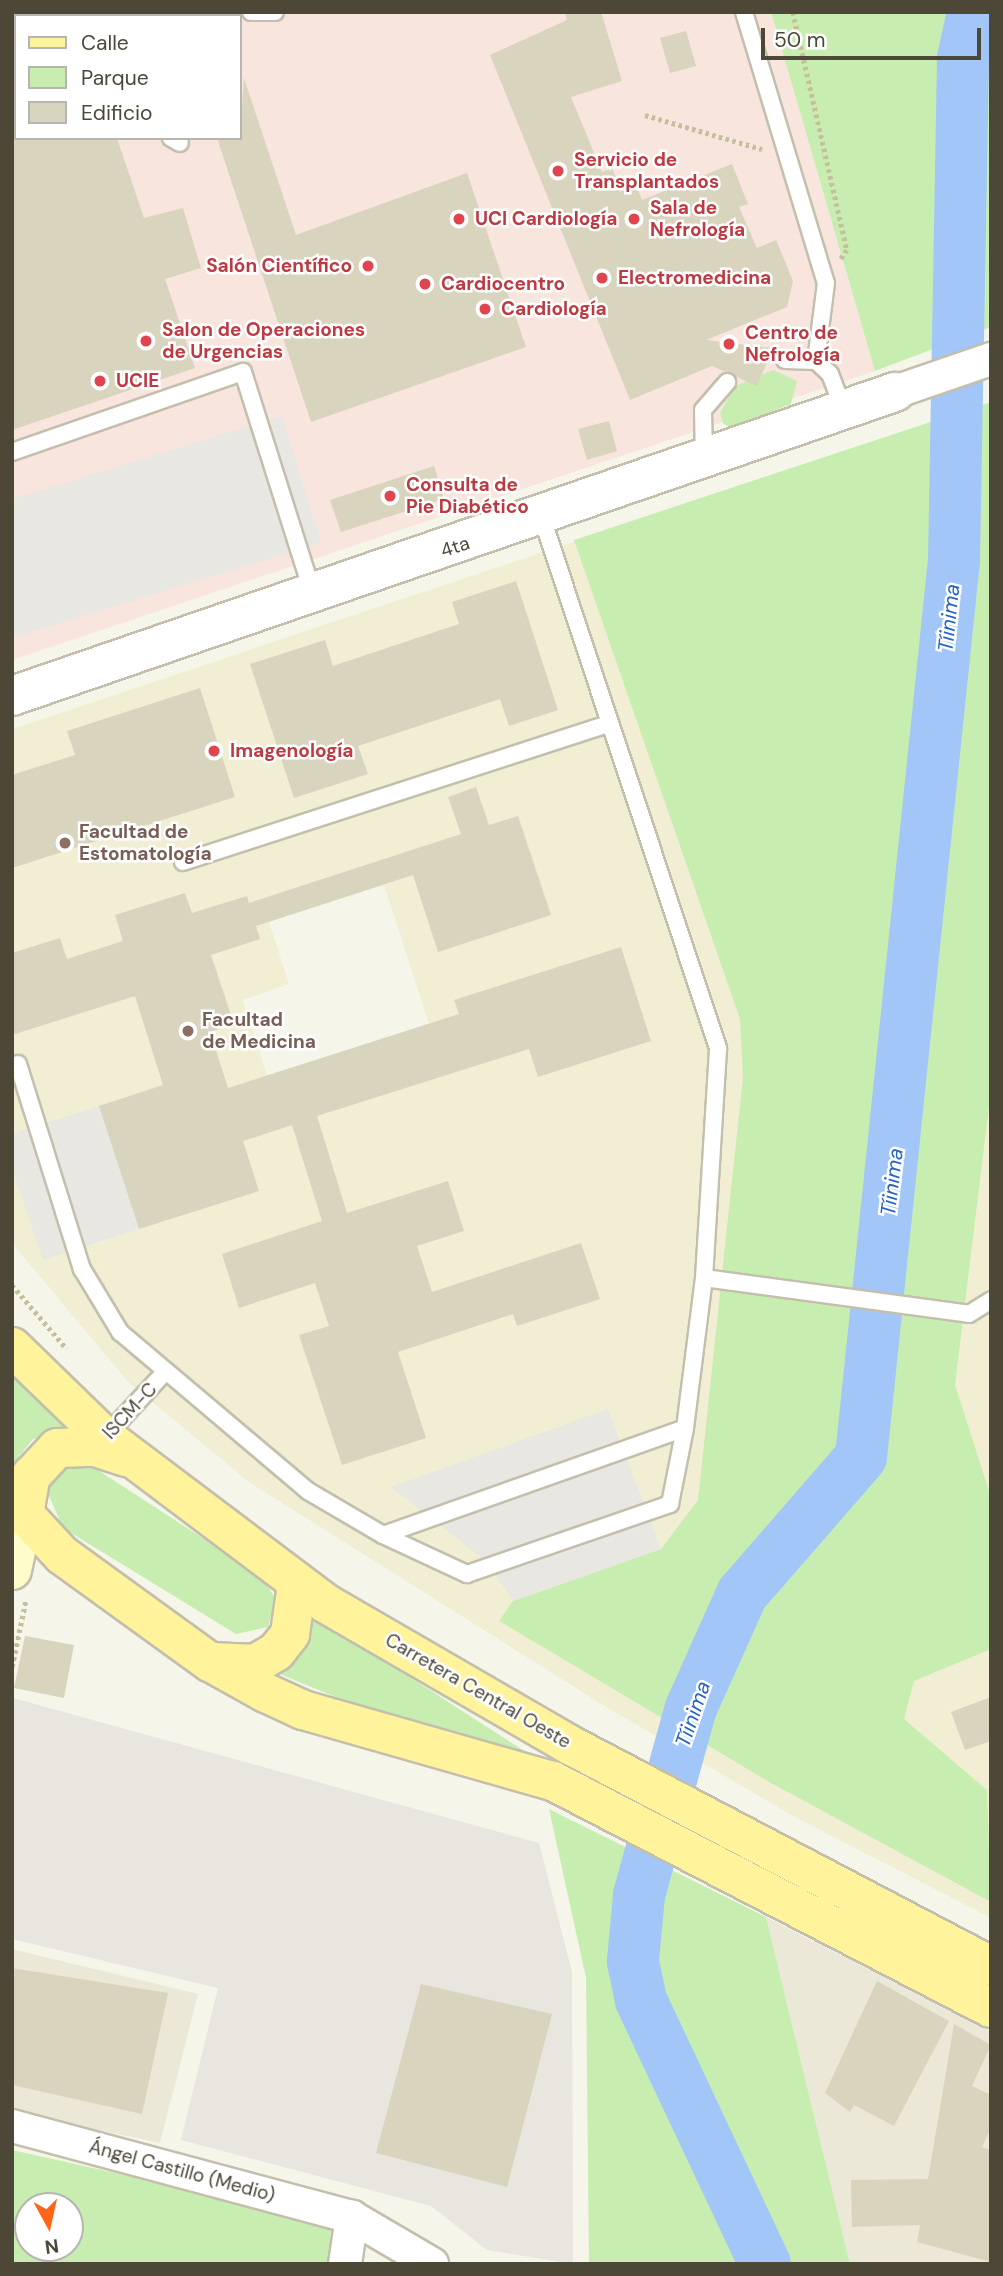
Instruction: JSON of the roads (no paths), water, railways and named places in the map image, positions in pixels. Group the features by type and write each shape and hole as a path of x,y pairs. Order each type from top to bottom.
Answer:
{"main road":[{"name":"Carretera Central Oeste","path":"12,1347 112,1448 297,1585 568,1744 991,1965"},
{"path":"12,1570 18,1507 41,1460 57,1448 112,1448"},
{"path":"18,1507 62,1555 210,1662 303,1710 552,1781 991,2008"},
{"path":"210,1662 244,1665 276,1652 290,1634 297,1585"}],"street":[{"path":"895,392 991,359"},
{"name":"4ta","path":"12,696 542,517 895,392"},
{"name":"Ángel Castillo (Medio)","path":"12,2126 352,2217 432,2264"},
{"path":"345,2264 352,2217"}],"lane":[{"path":"251,12 275,12"},
{"path":"744,12 826,283 816,361"},
{"path":"785,360 816,361 830,374 844,411"},
{"path":"12,452 243,372 313,594"},
{"path":"705,460 703,410 727,382"},
{"path":"18,1064 82,1269 120,1332 164,1373 308,1491 383,1535 467,1574 670,1504 685,1428 704,1278 718,1048 542,517"},
{"path":"183,862 610,723"},
{"path":"704,1278 969,1314 991,1300"},
{"name":"ISCM-C","path":"112,1448 164,1373"},
{"path":"383,1535 685,1428"}],"waterway":[{"name":"Tíinima","path":"765,2264 641,2000 633,1961 639,1895 691,1708 742,1594 861,1457 954,560 963,58 973,12"}],"place":[{"name":"Servicio de Transplantados","path":"558,171"},
{"name":"UCI Cardiología","path":"459,219"},
{"name":"Sala de Nefrología","path":"634,219"},
{"name":"Salón Científico","path":"368,266"},
{"name":"Electromedicina","path":"602,278"},
{"name":"Cardiocentro","path":"425,284"},
{"name":"Cardiología","path":"485,309"},
{"name":"Salon de Operaciones de Urgencias","path":"146,341"},
{"name":"Centro de Nefrología","path":"729,344"},
{"name":"UCIE","path":"100,381"},
{"name":"Consulta de Pie Diabético","path":"390,496"},
{"name":"Imagenología","path":"214,751"},
{"name":"Facultad de Estomatología","path":"65,843"},
{"name":"Facultad de Medicina","path":"188,1031"}]}
